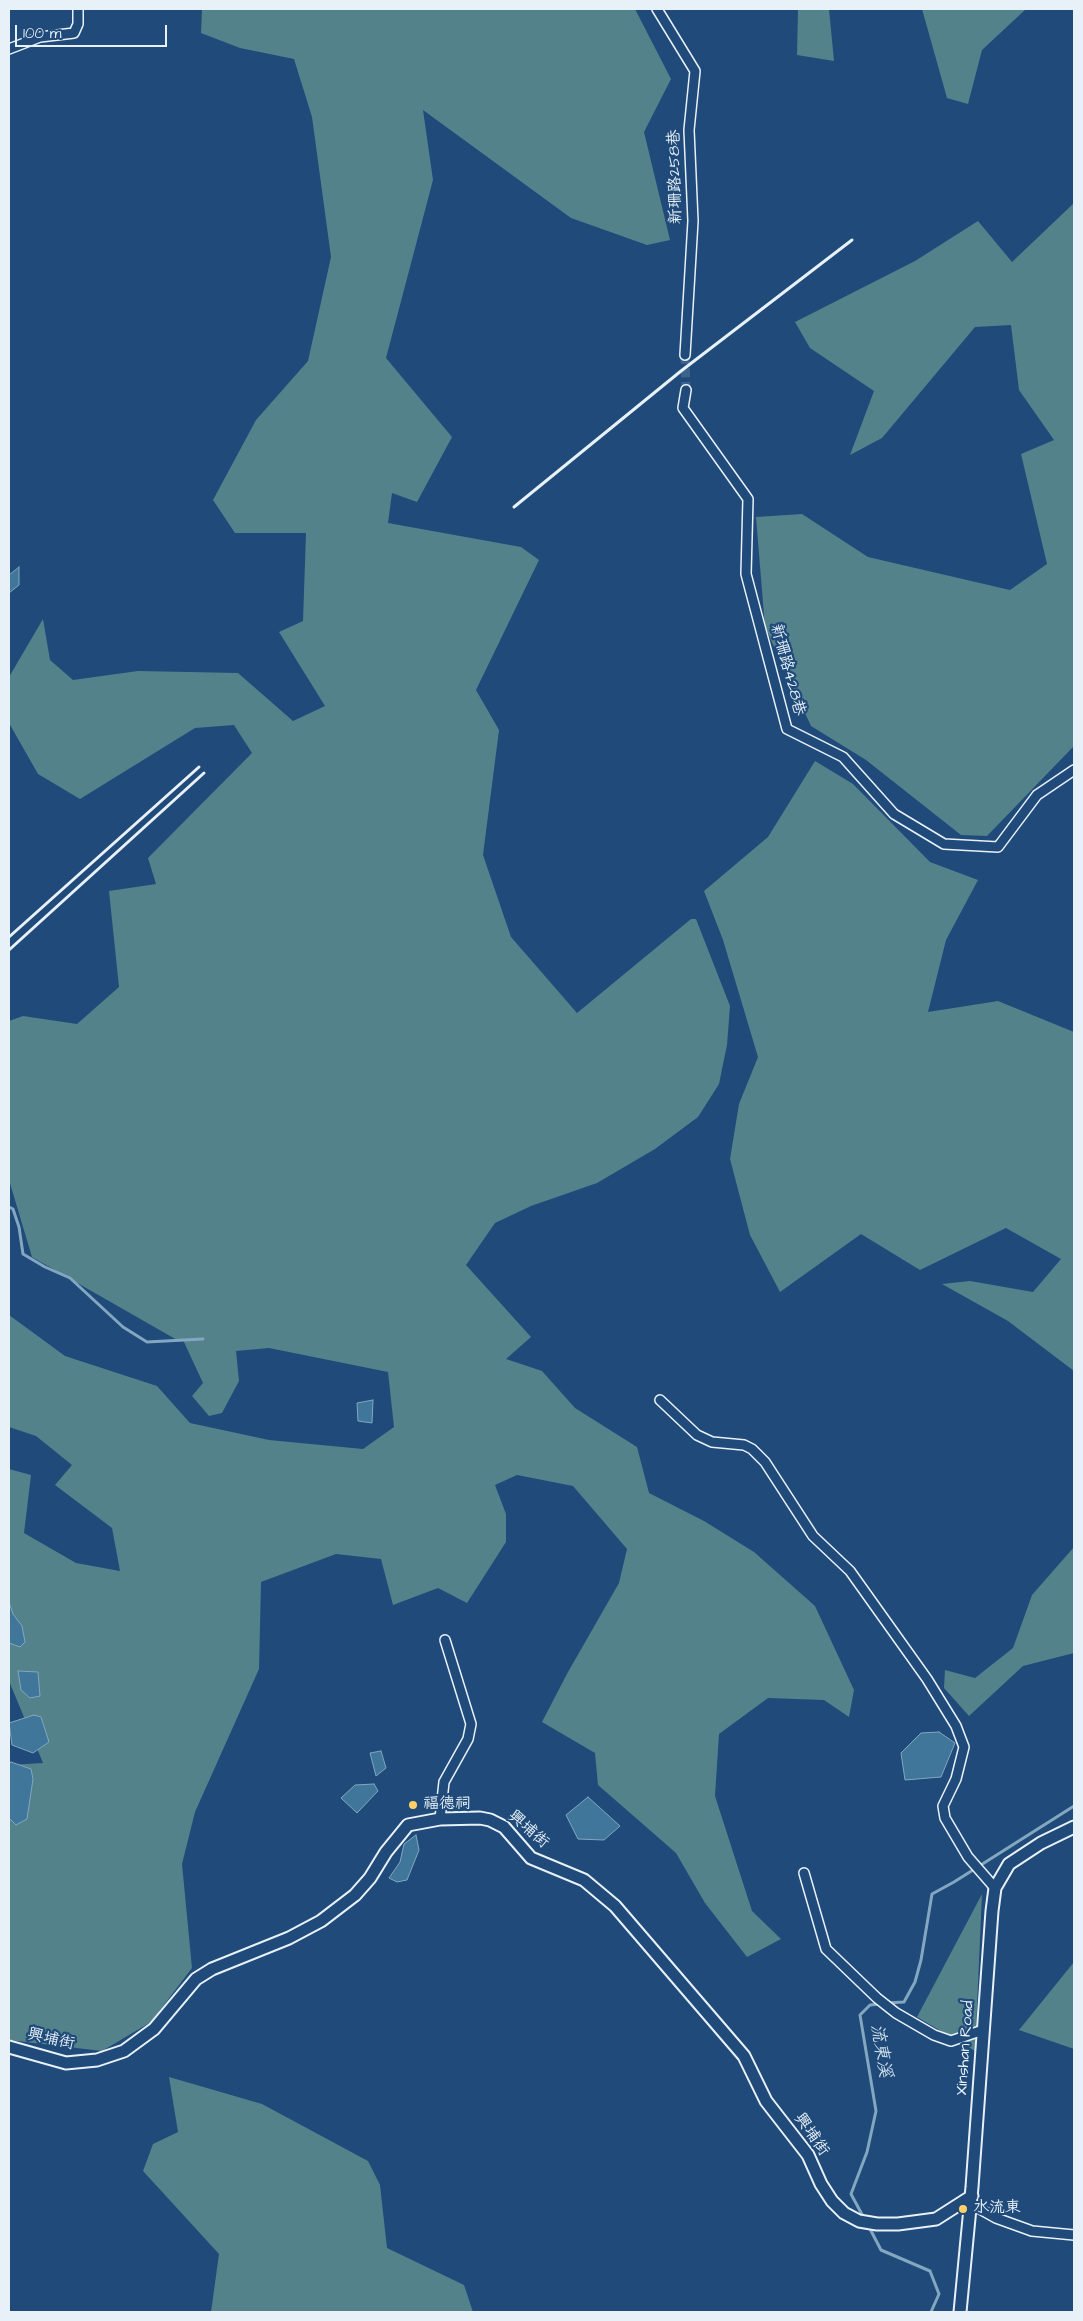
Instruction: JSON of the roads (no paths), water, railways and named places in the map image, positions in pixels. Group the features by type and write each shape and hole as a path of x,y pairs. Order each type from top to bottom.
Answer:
{"street":[{"path":"9,49 40,37 74,33 78,24 78,9"},
{"name":"新珊路258巷","path":"657,9 695,71 689,130 693,221 685,355"},
{"name":"新珊路428巷","path":"686,390 683,408 748,499 746,574 787,729 844,757 894,814 944,844 998,847 1037,795 1074,770"},
{"path":"660,1400 697,1435 712,1442 744,1446 752,1449 765,1462 813,1536 850,1570 927,1679 956,1726 964,1747 956,1779 943,1806 945,1818 968,1857 995,1888"},
{"path":"440,1819 444,1782 468,1738 471,1724 445,1640"},
{"name":"興埔街","path":"9,2047 66,2063 97,2060 124,2051 154,2030 196,1979 212,1969 266,1948 321,1920 355,1895 370,1878 386,1852 408,1825 440,1819 490,1820 504,1827 531,1858 584,1880 615,1906 744,2056 766,2100 808,2155 832,2201 844,2212 858,2221 877,2224 898,2224 936,2219 971,2200"},
{"name":"Xinshan Road","path":"960,2312 971,2200 995,1888 1009,1864 1041,1843 1074,1826"},
{"path":"804,1872 826,1949 877,1998 896,2013 934,2035 951,2041 983,2030"},
{"path":"971,2200 996,2218 1032,2231 1074,2235"}],"water":[{"path":"19,567 19,585 9,593 9,575"},
{"path":"373,1400 372,1423 358,1421 357,1403"},
{"path":"9,1602 13,1614 22,1626 25,1642 20,1647 9,1643"},
{"path":"18,1671 38,1672 40,1696 30,1698 21,1690"},
{"path":"34,1715 41,1717 49,1742 33,1753 12,1745 9,1723"},
{"path":"939,1732 955,1743 941,1777 905,1780 901,1753 921,1733"},
{"path":"381,1751 386,1768 376,1776 370,1753"},
{"path":"11,1762 31,1769 33,1779 27,1819 16,1825 9,1818 9,1764"},
{"path":"374,1784 378,1791 357,1813 341,1798 355,1785"},
{"path":"588,1797 620,1826 604,1840 578,1839 566,1815"},
{"path":"416,1835 419,1850 407,1880 397,1882 389,1878 400,1862 404,1844"}],"waterway":[{"path":"9,1207 13,1209 19,1227 23,1254 45,1267 70,1278 123,1327 147,1342 203,1339"},
{"name":"流東溪","path":"887,2003 904,2002 915,1982 921,1960 932,1894 1074,1806"},
{"name":"流東溪","path":"865,2220 851,2194 867,2152 876,2111 860,2015 870,2005 881,2004"},
{"name":"流東溪","path":"868,2225 881,2250 930,2271 939,2294 931,2312"}],"tunnel":[{"path":"685,355 686,390"}],"railway":[{"path":"514,507 681,371 852,240"},
{"path":"9,937 199,767"},
{"path":"9,950 204,773"}],"place":[{"name":"福德祠","path":"413,1805"},
{"name":"水流東","path":"963,2209"}]}
